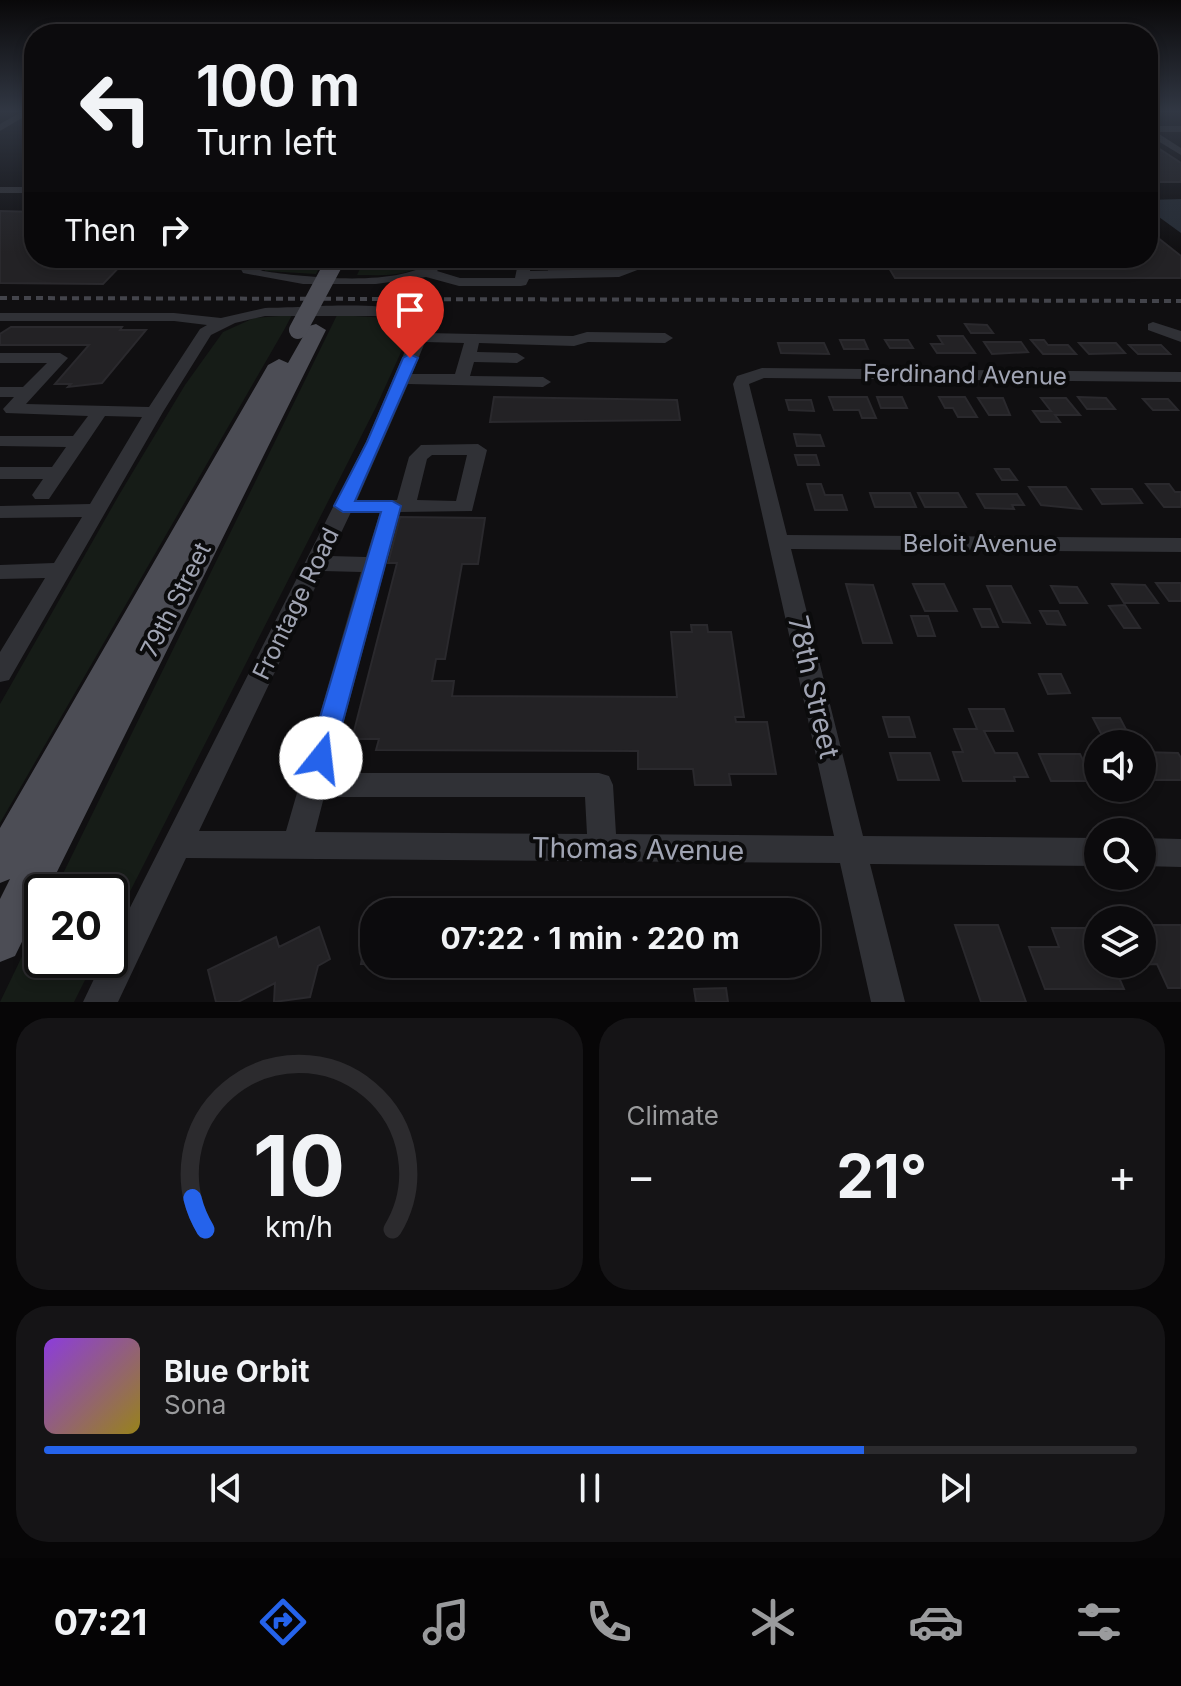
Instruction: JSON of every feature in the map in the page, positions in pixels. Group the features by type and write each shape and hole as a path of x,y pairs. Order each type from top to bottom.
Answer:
{"main road":[{"name":"79th Street","path":"0,941 339,268"},
{"name":"79th Street","path":"0,865 307,330"}],"street":[{"path":"0,190 24,190"},
{"path":"20,190 15,199 24,200"},
{"path":"247,268 273,278 396,278 425,272 430,268"},
{"path":"425,272 459,282 521,282 524,268"},
{"path":"523,275 619,273 633,268"},
{"path":"0,317 174,317 221,322 265,312 377,312 410,320 416,325 419,337 574,341 587,337 665,338"},
{"path":"2,667 198,339 221,322"},
{"path":"1153,327 1181,337"},
{"name":"Frontage Road","path":"100,1002 343,506 419,337"},
{"path":"454,381 462,376 468,357 472,342 466,338"},
{"path":"468,357 517,358"},
{"path":"0,358 60,358 6,412"},
{"name":"Ferdinand Avenue","path":"749,376 762,373 1181,377"},
{"name":"78th Street","path":"749,376 741,384 888,1002"},
{"path":"402,379 543,382"},
{"path":"0,392 29,392"},
{"path":"42,495 100,411"},
{"path":"6,412 154,412"},
{"path":"0,441 78,442"},
{"path":"0,473 57,473"},
{"path":"297,843 374,565 399,506 343,506"},
{"path":"0,512 97,510"},
{"name":"Beloit Avenue","path":"780,542 1181,545"},
{"path":"315,563 374,565"},
{"path":"0,572 62,570"},
{"path":"313,785 599,785 602,850"},
{"name":"Thomas Avenue","path":"179,844 1084,852"},
{"path":"1156,852 1181,853"}],"shaded area":[{"path":"1181,199 1181,233 1158,216 1158,200"},
{"path":"264,268 319,268 316,274 265,271"},
{"path":"360,268 418,268 387,275 357,275"},
{"path":"292,315 0,823 0,704 119,495 185,385 223,332 254,318"},
{"path":"337,315 389,318 406,330 407,339 376,407 128,896 128,874 63,874"},
{"path":"24,952 24,978 86,978 74,1002 0,1002"}],"building":[{"path":"1158,159 1174,159 1181,163 1181,182 1158,182"},
{"path":"0,211 24,212 24,268 118,268 103,284 0,283"},
{"path":"1158,238 1181,256 1181,278 895,278 889,268 1158,268"},
{"path":"549,268 619,268 619,270"},
{"path":"965,324 987,325 993,333 971,333"},
{"path":"11,327 122,327 120,330 146,330 102,383 68,387 71,384 55,384 89,345 0,345 0,334"},
{"path":"938,336 963,336 975,353 937,353 931,344 943,344"},
{"path":"840,340 864,340 868,349 844,349"},
{"path":"885,340 908,340 913,348 890,348"},
{"path":"1031,340 1044,340 1048,345 1068,345 1076,354 1043,354"},
{"path":"984,342 1021,342 1028,352 992,354"},
{"path":"778,343 824,343 829,354 781,353"},
{"path":"1079,343 1116,343 1125,353 1089,354"},
{"path":"1129,345 1161,345 1170,354 1138,354"},
{"path":"494,397 677,400 680,420 490,422"},
{"path":"829,397 867,397 876,418 862,418 859,410 834,410"},
{"path":"877,397 902,397 907,408 881,408"},
{"path":"939,397 965,397 977,417 958,417 953,408 945,408"},
{"path":"1078,397 1106,398 1115,409 1087,409"},
{"path":"978,398 1003,398 1010,415 989,415"},
{"path":"1041,398 1066,398 1080,415 1055,415 1060,422 1041,422 1033,411 1051,411"},
{"path":"1143,399 1168,399 1178,410 1153,410"},
{"path":"786,400 811,400 814,411 789,410"},
{"path":"794,434 820,435 824,446 797,446"},
{"path":"795,455 816,455 819,465 798,465"},
{"path":"995,469 1009,469 1017,480 1002,480"},
{"path":"807,484 821,484 825,495 842,495 847,510 815,510"},
{"path":"1146,484 1169,484 1175,492 1181,492 1181,507 1164,507"},
{"path":"1029,487 1066,487 1081,509 1041,505"},
{"path":"1092,489 1132,489 1142,503 1102,504"},
{"path":"870,493 910,493 916,507 875,507"},
{"path":"918,493 958,493 966,507 925,507"},
{"path":"977,494 1017,494 1024,505 1012,505 1014,509 985,508"},
{"path":"400,517 485,518 478,564 462,564 445,659 436,659 432,681 454,681 452,696 677,697 671,632 692,632 691,625 707,625 708,632 731,632 744,717 735,717 736,722 767,722 776,774 729,774 731,785 695,785 693,769 638,769 638,751 376,750 379,739 352,739 397,563 388,563"},
{"path":"1156,583 1181,583 1181,601 1169,601"},
{"path":"846,584 873,585 892,643 863,643"},
{"path":"913,584 944,584 957,611 925,611"},
{"path":"1112,584 1145,585 1158,603 1124,603"},
{"path":"987,586 1011,586 1030,623 1003,622"},
{"path":"1051,586 1077,587 1087,603 1060,603"},
{"path":"1125,605 1140,628 1124,628 1109,606"},
{"path":"974,609 990,609 998,627 982,627"},
{"path":"1040,611 1058,611 1065,625 1047,624"},
{"path":"911,616 928,616 935,636 918,636"},
{"path":"1039,674 1061,674 1070,693 1048,694"},
{"path":"969,709 1004,709 1013,731 984,731 995,753 1017,753 1028,777 1014,777 1015,781 963,781 953,752 963,752 954,729 977,729"},
{"path":"883,717 909,717 915,737 889,737"},
{"path":"1093,718 1120,718 1126,730 1099,730"},
{"path":"1156,752 1178,753 1181,758 1181,780 1156,780"},
{"path":"890,753 930,753 939,780 898,780"},
{"path":"1039,754 1080,754 1084,762 1084,781 1051,781"},
{"path":"955,925 998,925 1026,1002 981,1002"},
{"path":"1156,925 1181,925 1181,988 1168,988 1157,964"},
{"path":"319,927 330,959 318,966 310,997 274,1002 275,983 238,1002 216,1002 208,970 276,937 279,947"},
{"path":"1052,928 1084,928 1084,978 1119,978 1124,989 1045,989 1029,947 1059,947"},
{"path":"726,988 728,1002 696,1002 694,989"}],"railway":[{"path":"0,298 1181,301"}],"route":[{"path":"321,758 392,506 343,506 375,442 410,358"}]}
